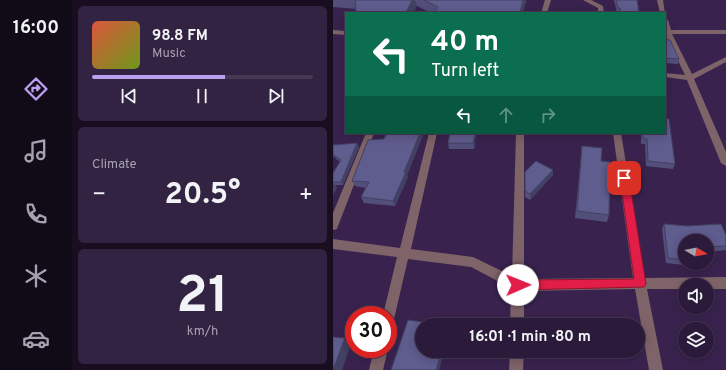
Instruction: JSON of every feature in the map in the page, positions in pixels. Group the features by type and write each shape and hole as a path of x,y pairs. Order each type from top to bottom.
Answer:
{"street":[{"path":"544,12 548,0"},
{"path":"586,0 601,7 601,12"},
{"path":"660,0 663,12"},
{"path":"726,32 666,32 690,78 726,163"},
{"path":"334,35 345,33"},
{"path":"666,75 690,78 726,59"},
{"path":"333,226 371,134"},
{"path":"391,306 433,134"},
{"path":"517,318 520,134"},
{"path":"617,134 640,284 656,370"},
{"path":"333,244 473,262 518,285 726,283"},
{"path":"376,370 379,358"},
{"path":"516,370 517,358"}],"building":[{"path":"355,0 412,0 406,12 356,12"},
{"path":"424,0 523,0 520,12 436,12 438,7"},
{"path":"616,0 637,0 639,12 621,12 620,8 618,8"},
{"path":"666,40 670,40 679,59 666,58"},
{"path":"666,118 669,119 675,164 648,161 647,139 643,139 643,134 666,134"},
{"path":"386,134 420,134 404,172 406,172 393,201 361,197 369,182 352,181 368,140 384,139"},
{"path":"450,134 475,134 473,143 448,143"},
{"path":"357,143 341,182 333,182 333,173 341,160 333,154 333,145"},
{"path":"582,146 602,148 601,161 610,162 609,215 577,211"},
{"path":"536,161 553,170 530,194 525,191 525,172"},
{"path":"664,224 688,226 721,224 726,235 726,246 714,247 714,234 678,234 678,259 668,258"},
{"path":"408,320 415,321 415,358 440,358 436,370 391,370 395,358 397,358 397,352"},
{"path":"333,337 345,338 333,370"}],"route":[{"path":"518,285 640,284 624,178"}]}
